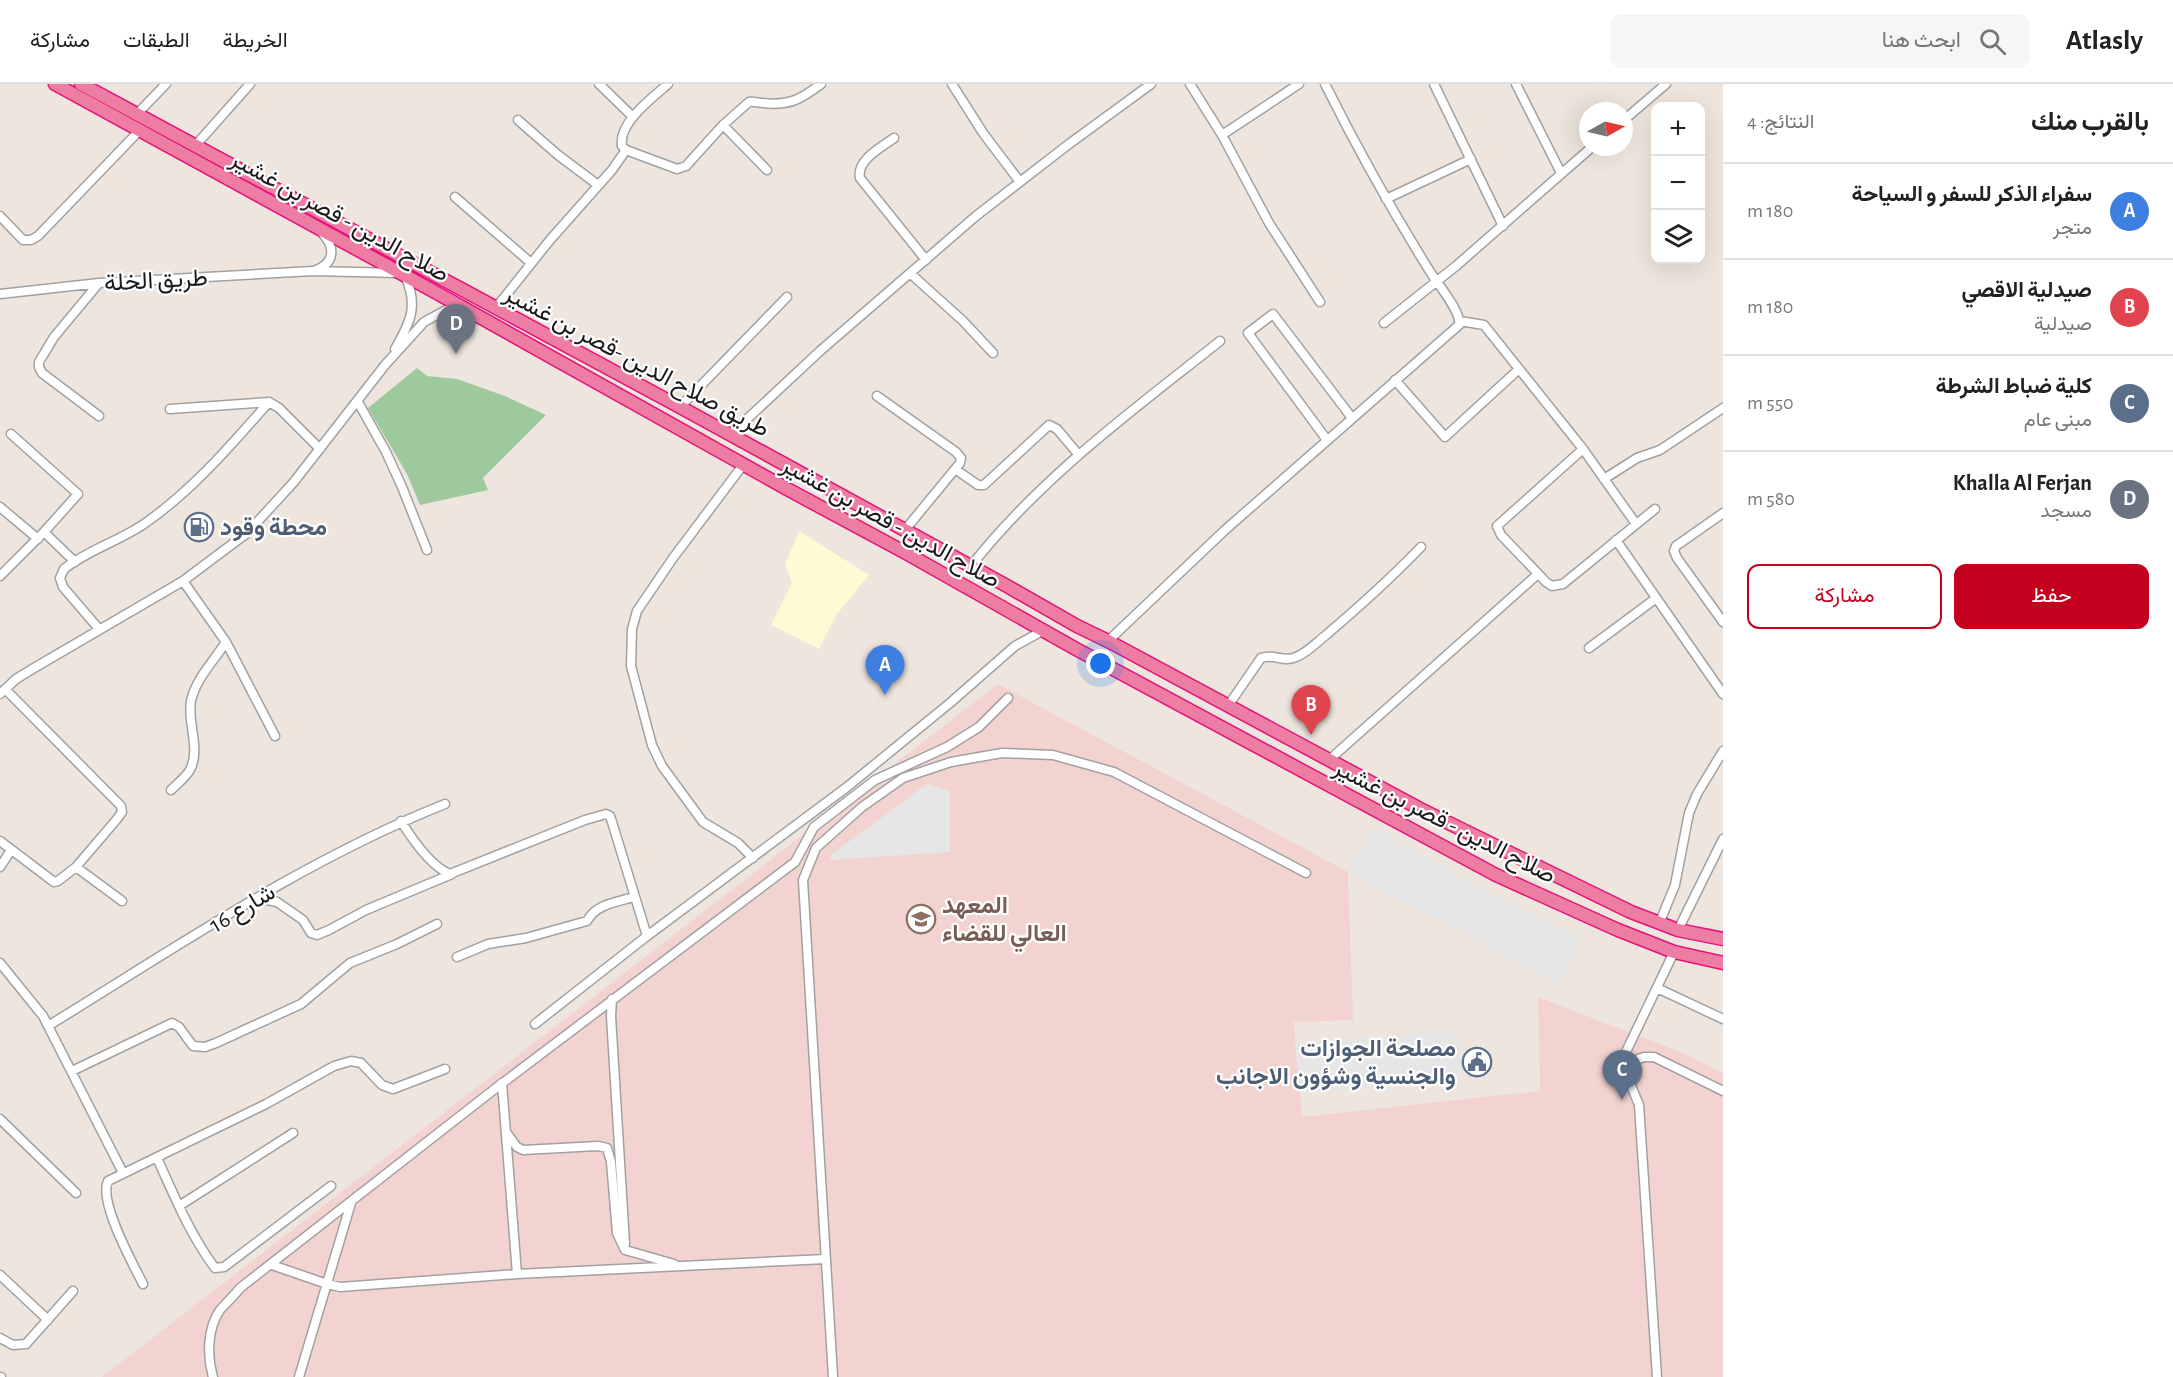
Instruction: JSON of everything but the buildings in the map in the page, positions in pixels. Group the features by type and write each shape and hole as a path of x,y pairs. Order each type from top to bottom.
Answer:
{"highway":[{"name":"صلاح الدين - قصر بن غشير","path":"55,84 1039,628 1496,875 1618,930 1674,952 1723,963"},
{"name":"طريق صلاح الدين -قصر بن غشير","path":"81,84 680,407 1041,606 1424,811 1659,924 1723,939"},
{"path":"1039,628 1046,618 1041,606"},
{"path":"1092,657 1087,649 1090,639 1104,639"}],"street":[{"path":"137,114 166,84"},
{"path":"195,146 250,84"},
{"path":"599,84 633,116"},
{"path":"668,84 633,116 621,140 626,150 677,169 686,166 723,125 749,102 780,104 792,102 801,99 821,84"},
{"path":"952,84 983,133 1020,182"},
{"path":"730,435 820,351 976,216 1151,84"},
{"path":"1190,84 1222,135 1269,223 1320,302"},
{"path":"1222,135 1299,84"},
{"path":"1104,639 1459,325 1459,315 1436,282 1386,199 1325,84"},
{"path":"1434,84 1503,226"},
{"path":"1516,84 1561,173"},
{"path":"1633,112 1666,84"},
{"path":"518,120 598,186"},
{"path":"723,125 767,170"},
{"path":"0,216 23,240 31,240 38,236 140,130"},
{"path":"894,138 862,163 860,178 926,260"},
{"path":"495,309 626,150"},
{"path":"1384,322 1503,226 1581,156"},
{"path":"1386,199 1471,159"},
{"path":"455,197 531,263"},
{"path":"313,271 327,264 332,252 332,245 320,230"},
{"name":"طريق الخلة","path":"0,294 99,283 313,271 402,275"},
{"path":"911,274 963,321 993,353"},
{"path":"385,365 411,318 412,296 402,275"},
{"path":"99,283 54,337 39,362 39,367 42,373 99,416"},
{"path":"680,407 787,297"},
{"path":"0,841 54,882 58,881 76,867 120,815 121,806 2,691 16,679 183,581 247,533 293,483 385,365 430,316 446,310 463,309"},
{"path":"1327,440 1248,333 1273,314 1352,418"},
{"path":"1460,321 1484,325 1583,449 1636,524"},
{"path":"971,566 1000,531 1078,454 1220,340"},
{"path":"1395,380 1445,436 1519,369"},
{"path":"877,396 956,452 960,460 905,530"},
{"path":"170,409 269,402 279,408 320,449"},
{"path":"99,629 61,582 64,569 143,524 188,489 212,466 269,402"},
{"path":"358,402 394,469 427,550"},
{"path":"1604,479 1636,458 1660,450 1723,408"},
{"path":"955,469 978,485 984,485 1048,425 1057,429 1078,454"},
{"path":"0,576 41,536 78,494 11,434"},
{"path":"1583,449 1497,526 1500,535 1552,586 1557,586 1654,509"},
{"path":"743,465 673,558 637,611 632,628 630,653 631,666 652,745 662,766 703,822 738,843 753,858"},
{"path":"0,507 75,562"},
{"path":"1723,513 1676,546 1674,551 1723,622"},
{"path":"1616,540 1723,694"},
{"path":"1228,706 1261,658 1265,656 1286,660 1303,654 1421,547"},
{"path":"1329,760 1538,574"},
{"path":"183,581 226,642 275,736"},
{"path":"1589,648 1655,599"},
{"path":"535,1024 647,936 847,787 1039,628"},
{"path":"171,790 186,775 193,761 190,714 196,686 226,642"},
{"path":"213,1377 209,1364 210,1334 219,1312 240,1288 502,1083 795,862 814,827 875,780 947,747 979,727 1008,698"},
{"path":"1659,924 1675,885 1689,813 1697,794 1723,751"},
{"path":"833,1377 803,880 816,848 862,807 903,778 951,762 1002,753 1053,755 1114,772 1306,873"},
{"name":"شارع 16","path":"48,1026 258,898 353,844 445,804"},
{"path":"258,898 278,902 303,920 311,933 323,934 386,900 585,820 606,814 610,816 647,936"},
{"path":"402,821 416,844 447,873 454,873"},
{"path":"1678,930 1723,839"},
{"path":"0,867 11,850"},
{"path":"76,867 122,902"},
{"path":"457,957 488,944 526,938 587,921 598,909 634,897"},
{"path":"72,1071 172,1023 179,1027 193,1046 205,1047 216,1043 301,1004 350,963 397,945 437,924"},
{"path":"1633,1061 1636,1065 1636,1075 1630,1083 1615,1081 1611,1072 1614,1062 1623,1058 1674,952"},
{"path":"0,963 32,1000 48,1026 123,1173"},
{"path":"1657,988 1723,1019"},
{"path":"612,999 611,1017 625,1250"},
{"path":"1623,1058 1633,1061 1644,1057 1654,1057 1723,1091"},
{"path":"143,1284 120,1240 104,1189 108,1181 344,1062 361,1063 382,1084 393,1089 445,1069"},
{"path":"502,1083 517,1274"},
{"path":"1630,1083 1639,1105 1657,1377"},
{"path":"0,1119 76,1193"},
{"path":"506,1132 517,1147 523,1150 598,1146 607,1148 611,1162 617,1233 625,1250 682,1266"},
{"path":"179,1206 293,1133"},
{"path":"157,1158 179,1206 215,1268 222,1268 331,1186"},
{"path":"299,1377 351,1203"},
{"path":"272,1265 340,1287 517,1274 826,1259"},
{"path":"0,1275 48,1320"},
{"path":"0,1338 13,1345 26,1344 73,1291"}],"shaded area":[{"path":"799,531 869,575 837,614 819,649 771,625 792,583 785,565"},
{"path":"998,684 1348,872 1353,1020 1294,1022 1302,1117 1540,1091 1538,997 1683,1053 1723,1073 1723,1377 102,1377"},
{"path":"927,784 950,791 950,852 830,860 832,854"},
{"path":"1374,827 1473,884 1581,937 1559,985 1348,872"},
{"path":"1458,1030 1462,1078 1300,1093 1295,1044"}],"green space":[{"path":"417,368 427,376 457,379 505,396 546,415 483,478 488,490 420,505 407,474 368,408"}],"place":[{"name":"Khalla Al Ferjan","path":"456,354"},
{"name":"محطة وقود","path":"199,527"},
{"name":"سفراء الذكر للسفر و السياحة","path":"885,695"},
{"name":"صيدلية الاقصي","path":"1311,735"},
{"name":"المعهد العالي للقضاء","path":"921,919"},
{"name":"مصلحة الجوازات والجنسية وشؤون الاجانب","path":"1477,1062"},
{"name":"كلية ضباط الشرطة","path":"1622,1100"}]}
